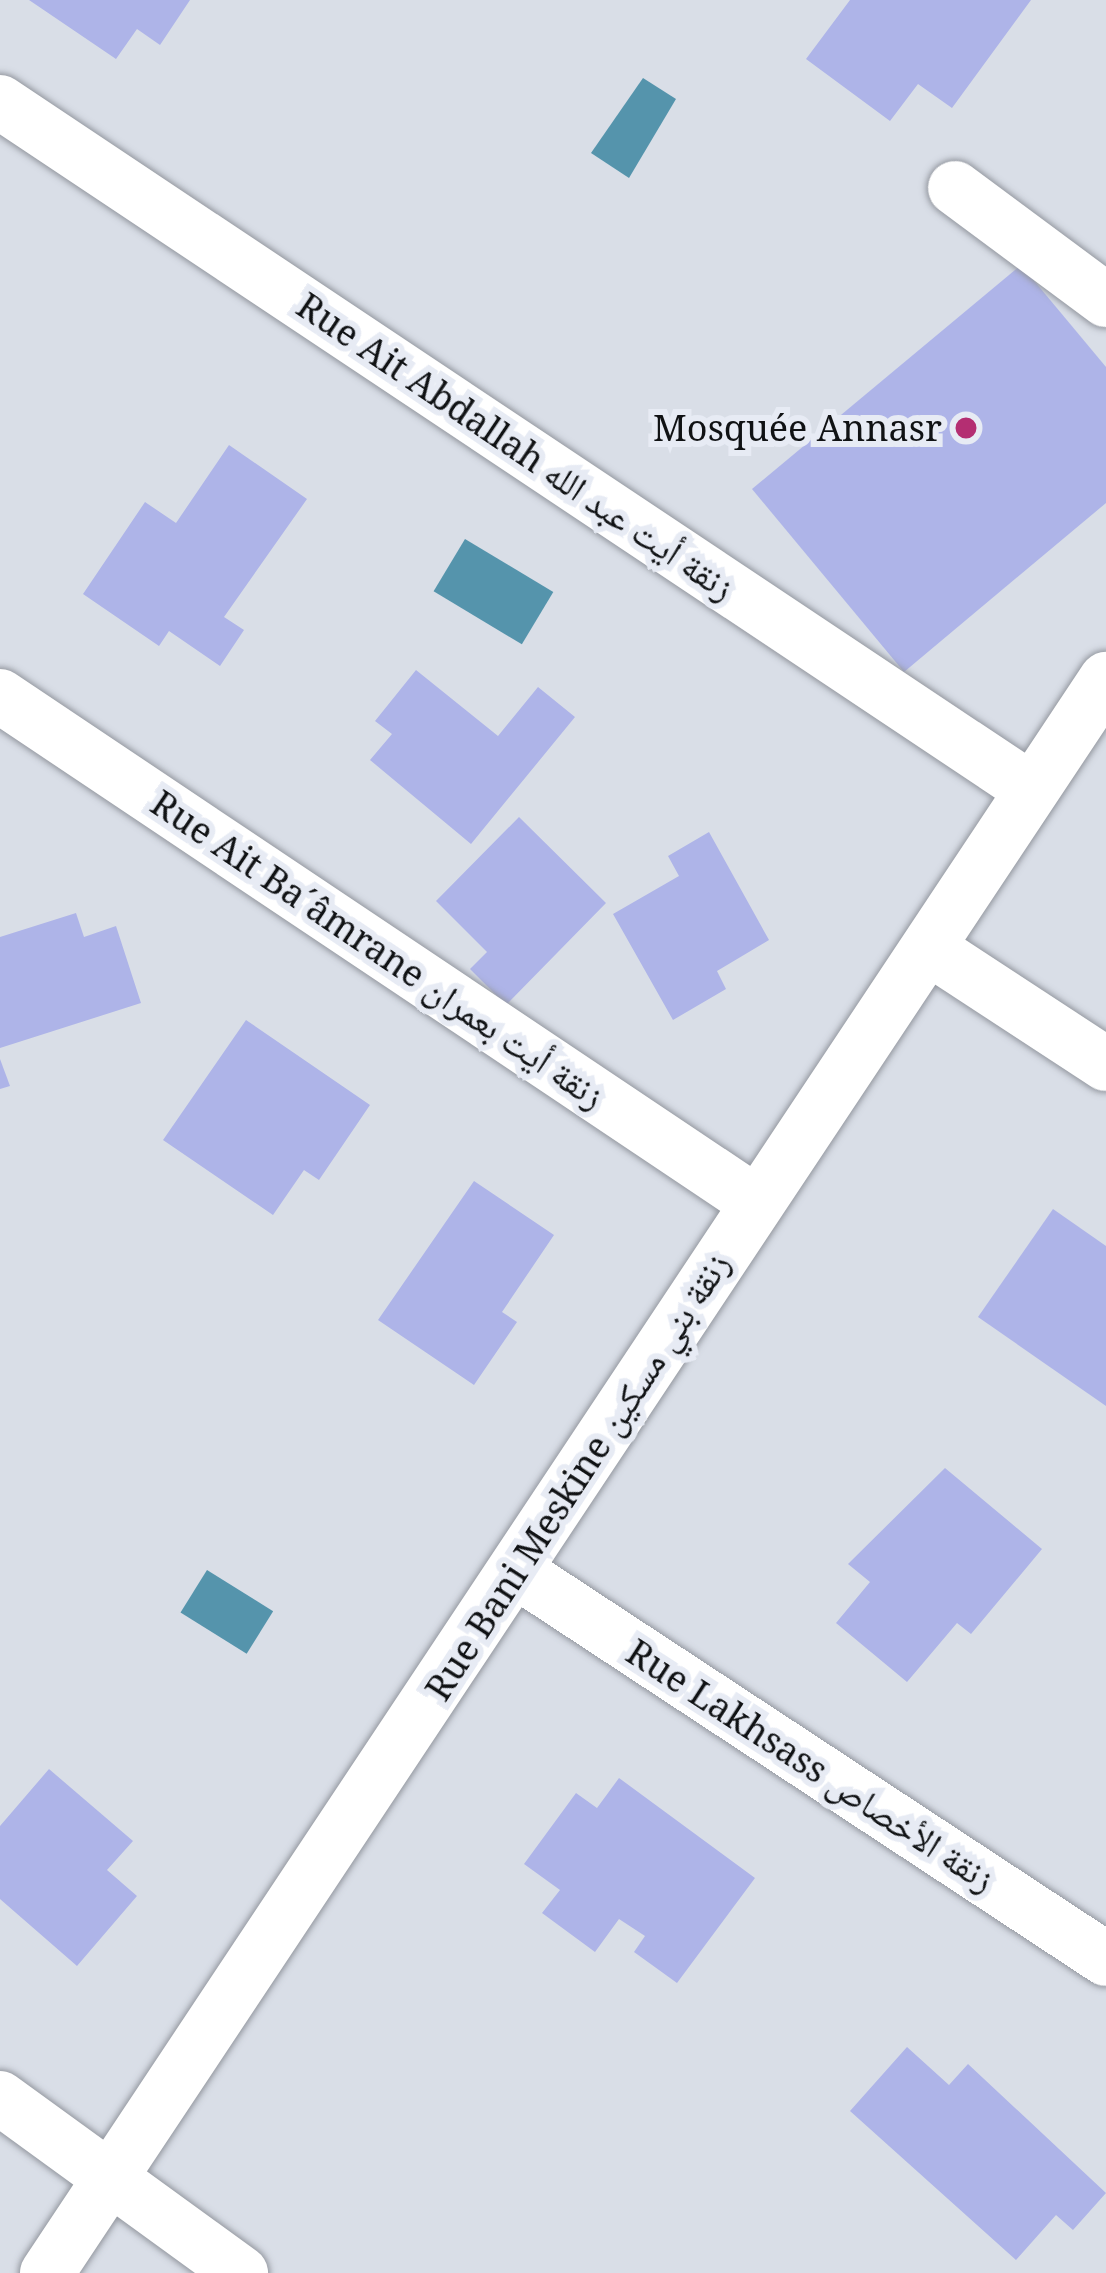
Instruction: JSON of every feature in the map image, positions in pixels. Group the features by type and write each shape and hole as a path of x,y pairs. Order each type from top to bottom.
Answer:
{"street":[{"name":"Rue Ait Abdallah زنقة أيت عبد الله","path":"0,102 1033,790"},
{"path":"956,188 1106,300"},
{"name":"Rue Bani Meskine زنقة بني مسكين","path":"47,2273 1106,679"},
{"name":"Rue Ait Ba´âmrane زنقة أيت بعمران","path":"0,696 757,1203"},
{"path":"930,949 1106,1064"},
{"name":"Rue Lakhsass زنقة الأخصاص","path":"516,1571 1106,1959"},
{"path":"0,2098 106,2183 241,2273"}],"water":[{"path":"643,78 676,99 629,178 591,153"},
{"path":"465,539 553,592 522,644 434,591"},
{"path":"207,1570 273,1611 247,1654 181,1612"}],"building":[{"path":"29,0 190,0 160,45 137,29 116,59"},
{"path":"850,0 1031,0 952,108 918,84 890,121 806,59"},
{"name":"Mosquée Annasr","path":"1021,265 1106,367 1106,503 904,672 752,489"},
{"path":"229,445 307,499 224,617 244,630 220,666 169,631 159,646 83,594 145,502 176,523"},
{"path":"416,670 498,736 538,687 575,717 471,844 370,760 392,734 375,721"},
{"path":"519,817 606,903 506,1005 470,969 487,952 436,901"},
{"path":"709,832 769,940 717,971 726,989 673,1020 613,914 679,876 668,856"},
{"path":"76,913 84,937 116,926 141,1003 0,1048 0,937"},
{"path":"246,1020 370,1105 319,1180 304,1170 273,1215 163,1140"},
{"path":"0,1059 10,1086 0,1089"},
{"path":"474,1181 554,1235 502,1312 517,1322 474,1385 378,1320"},
{"path":"1053,1209 1106,1246 1106,1406 978,1317"},
{"path":"945,1468 1042,1549 971,1634 957,1623 907,1682 836,1623 870,1582 848,1564"},
{"path":"49,1769 133,1841 107,1870 137,1896 77,1966 0,1899 0,1826"},
{"path":"619,1778 755,1878 677,1983 634,1952 645,1936 619,1919 595,1952 542,1913 560,1890 524,1864 576,1793 597,1808"},
{"path":"907,2047 949,2085 968,2064 1106,2193 1073,2230 1056,2215 1016,2260 850,2111"}],"place":[{"name":"Mosquée Annasr","path":"966,428"}]}
